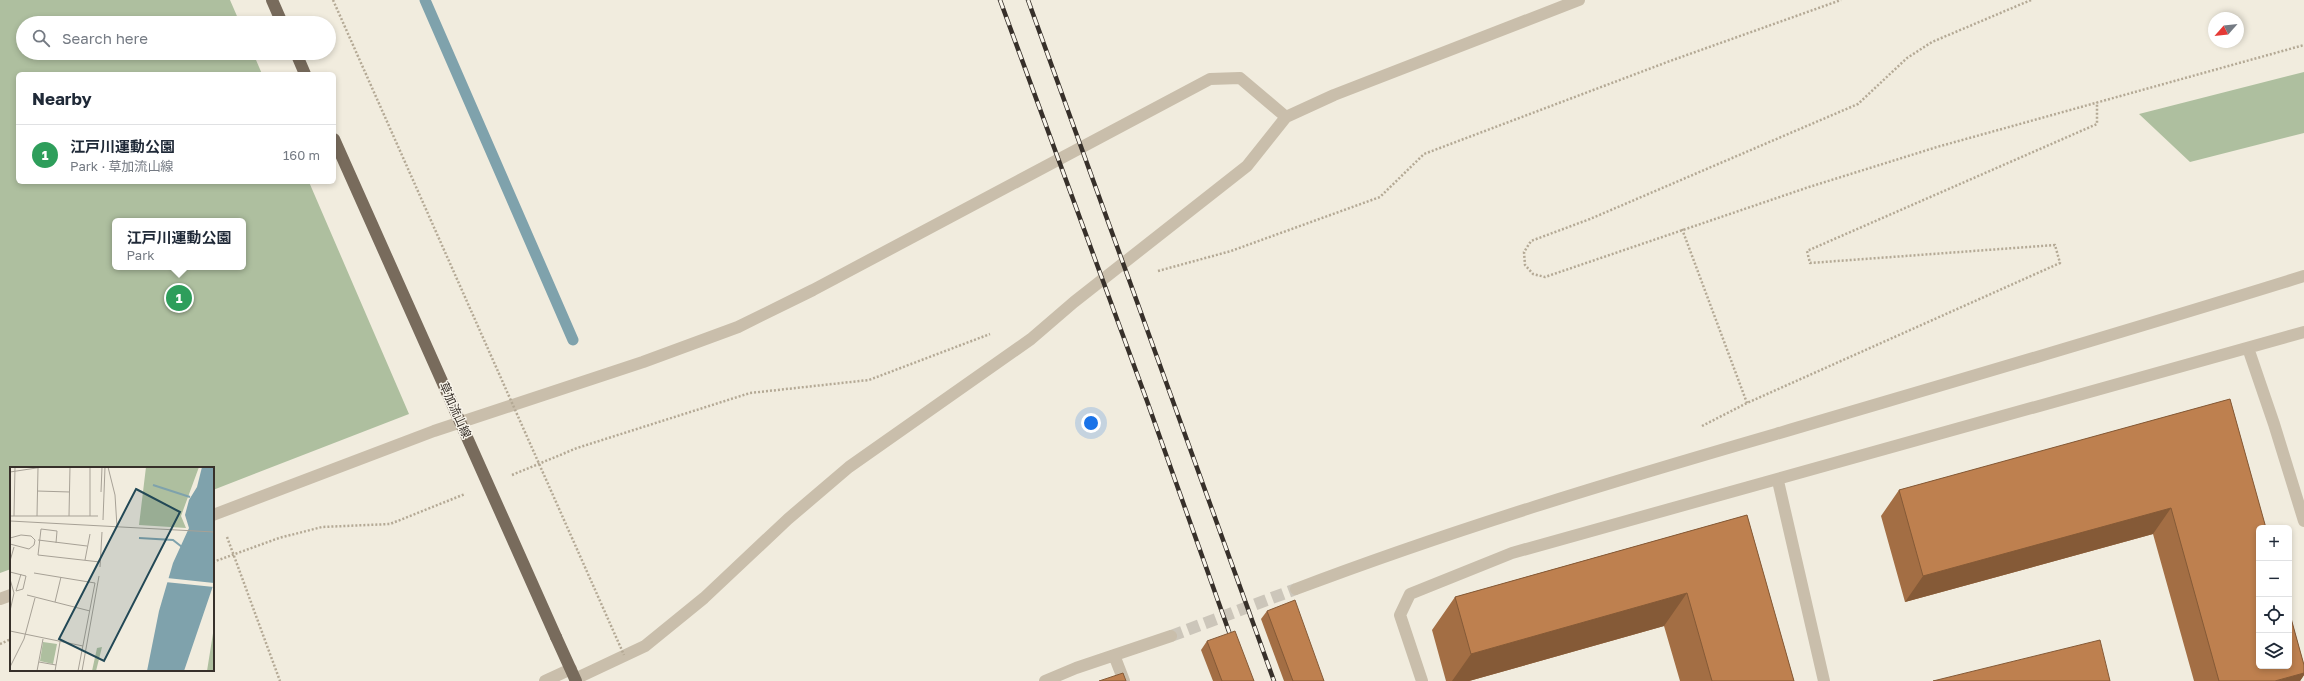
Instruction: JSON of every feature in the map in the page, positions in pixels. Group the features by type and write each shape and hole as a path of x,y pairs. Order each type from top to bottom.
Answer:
{"main road":[{"path":"272,0 279,16"},
{"path":"299,60 304,72"},
{"name":"草加流山線","path":"336,143 574,676"}],"street":[{"path":"545,681 574,676 645,646 704,598 788,519 849,467 1031,339 1074,302 1247,166 1286,117 1334,94 1579,0"},
{"path":"214,515 434,432 643,362 738,327 813,290 1210,79 1240,78 1286,117"},
{"path":"1296,588 1487,521 1689,458 2164,320 2304,276"},
{"path":"1422,681 1400,615 1410,594 1512,553 1778,481 2304,332"},
{"path":"2248,348 2274,424 2304,521"},
{"path":"1778,481 1824,681"},
{"path":"0,599 10,595"},
{"path":"1046,681 1114,655 1171,636"},
{"path":"1114,655 1124,681"}],"path":[{"path":"333,0 624,655"},
{"path":"1151,273 1231,251 1380,197 1424,154 1662,63 1841,0"},
{"path":"2031,0 1932,42 1907,58 1858,104 1590,219 1531,241 1524,252 1524,265 1533,274 1545,277 1682,229 1839,177 2097,102 2304,45"},
{"path":"1699,428 1747,404 2060,263 2056,245 1810,263 1807,250 2097,124 2097,102"},
{"path":"1682,229 1747,404"},
{"path":"505,477 577,448 750,393 869,380 994,333"},
{"path":"214,562 233,554 322,527 390,524 469,492"},
{"path":"233,554 280,681"},
{"path":"0,644 10,640"}],"green space":[{"path":"0,0 230,0 237,16 16,16 16,60 256,60 261,72 16,72 16,184 310,184 409,414 214,490 214,467 10,467 10,569 0,573"},
{"path":"2304,72 2304,133 2190,162 2139,114"}],"building":[{"path":"2230,399 2265,525 2256,525 2256,669 2292,669 2292,622 2304,665 2304,673 2275,681 2219,681 2171,508 1923,576 1899,490"},
{"path":"1747,515 1794,681 1712,681 1687,593 1471,654 1455,597"},
{"path":"1295,600 1324,681 1293,681 1267,611"},
{"path":"1235,631 1254,681 1222,681 1207,641"},
{"path":"2100,640 2110,681 1933,681"},
{"path":"1123,673 1126,681 1099,681"}],"waterway":[{"path":"425,0 573,340"}],"tunnel":[{"path":"1171,636 1296,589"}],"railway":[{"path":"1000,0 1147,401 1233,643"},
{"path":"1028,0 1274,681"}],"place":[{"name":"江戸川運動公園","path":"179,298"}]}
